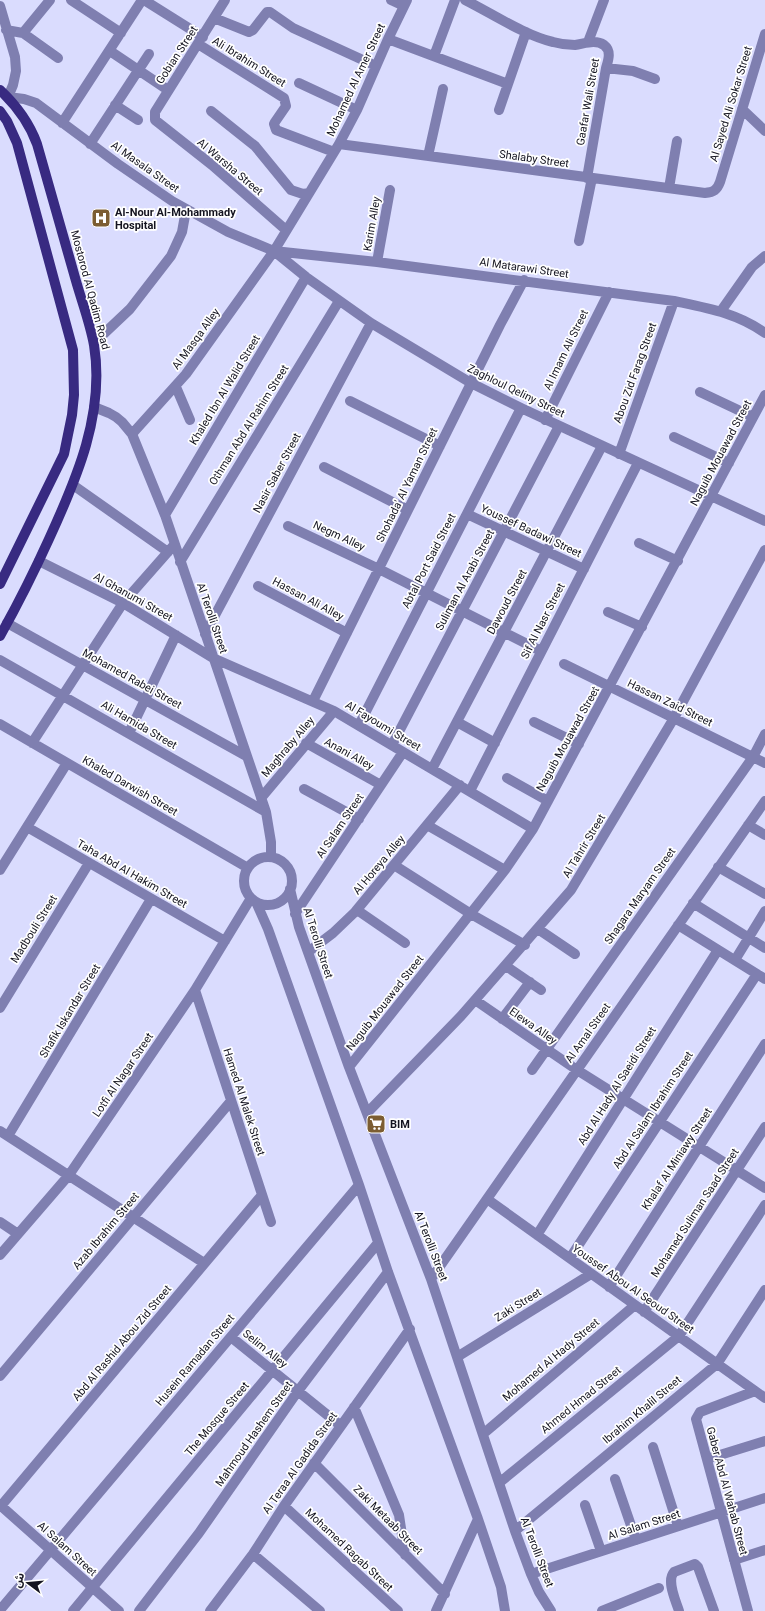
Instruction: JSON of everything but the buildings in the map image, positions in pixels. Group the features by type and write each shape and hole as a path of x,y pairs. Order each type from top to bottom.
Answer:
{"main road":[{"name":"Mostorod Al Qadim Road","path":"0,90 8,97 27,122 37,144 94,344 95,362 94,407 87,444 73,485 39,561 0,636"},
{"path":"0,111 10,127 17,143 73,350 74,372 72,415 64,454 0,584"}],"street":[{"path":"23,33 50,0"},
{"path":"71,0 121,33"},
{"path":"62,123 143,0 201,41"},
{"name":"Gobian Street","path":"158,123 154,116 155,112 201,41 225,0"},
{"path":"391,0 406,3"},
{"path":"434,56 455,0"},
{"path":"465,0 546,41 574,45 588,42"},
{"name":"Gaafar Wali Street","path":"579,241 609,53 600,43 588,42 604,0"},
{"name":"Mohamed Al Amer Street","path":"274,251 337,148 357,110 388,39 406,3"},
{"path":"0,6 14,57 16,71 8,97"},
{"path":"214,18 250,32 268,12 270,12 293,28 376,66"},
{"path":"6,30 23,33 58,58"},
{"path":"0,40 6,30"},
{"path":"498,110 526,32"},
{"name":"Al Sayed Ali Sokar Street","path":"720,182 765,34"},
{"path":"388,39 508,84"},
{"name":"Ali Ibrahim Street","path":"201,41 284,98 286,106 274,124 276,130 337,148"},
{"path":"110,51 168,90"},
{"path":"90,144 149,54"},
{"path":"606,68 633,71 655,79"},
{"path":"299,83 357,110"},
{"path":"428,156 443,89"},
{"name":"Al Masala Street","path":"8,97 30,101 118,164 186,210 228,232 274,251"},
{"path":"115,105 138,120"},
{"path":"742,109 765,131"},
{"path":"211,111 255,146 291,190 303,194 309,193"},
{"name":"Al Warsha Street","path":"158,123 212,166 286,230"},
{"path":"669,188 677,141"},
{"name":"Shalaby Street","path":"337,148 428,156 705,193 712,192 718,188 720,182"},
{"name":"Karim Alley","path":"377,262 390,190"},
{"path":"94,344 130,309 171,256 182,232 186,210"},
{"name":"Al Matarawi Street","path":"274,251 524,280 674,301 721,311 757,327 765,333"},
{"name":"Zaghloul Qeliny Street","path":"274,251 306,277 371,323 471,383 545,420 765,521"},
{"name":"Al Masqa Alley","path":"132,434 176,387 274,251"},
{"path":"721,311 752,267 765,256"},
{"name":"Khaled Ibn Al Walid Street","path":"165,515 306,277"},
{"name":"Shohada' Al Yaman Street","path":"313,701 471,383 524,280"},
{"name":"Al Imam Ali Street","path":"545,420 609,292"},
{"name":"Othman Abd Al Rahim Street","path":"180,562 339,301"},
{"name":"Abou Zid Farag Street","path":"619,454 674,301"},
{"name":"Nasir Saber Street","path":"205,634 371,323"},
{"path":"176,387 190,420"},
{"path":"700,392 753,417"},
{"name":"Naguib Mouawad Street","path":"349,1067 471,914 505,870 533,829 765,395"},
{"path":"350,401 440,446"},
{"name":"Al Terolli Street","path":"94,407 116,417 132,434 165,515 171,548 180,562 266,812 270,835 271,857"},
{"name":"Abtal Port Said Street","path":"359,725 521,408"},
{"name":"Suliman Al Arabi Street","path":"392,745 559,426"},
{"path":"674,437 729,463"},
{"name":"Dawoud Street","path":"432,769 602,446"},
{"name":"Sif Al Nasr Street","path":"470,791 638,463"},
{"path":"324,467 408,510"},
{"path":"32,743 123,603 171,548 73,485"},
{"name":"Youssef Badawi Street","path":"467,514 584,569"},
{"name":"Negm Alley","path":"288,526 379,569 541,652"},
{"path":"639,543 678,560"},
{"name":"Al Tahrir Street","path":"367,1112 475,1000 525,945 571,890 674,718 765,550"},
{"name":"Al Ghanumi Street","path":"39,561 123,603 213,658"},
{"name":"Hassan Ali Alley","path":"258,586 347,633"},
{"path":"608,612 642,627"},
{"name":"Mohamed Rabei Street","path":"8,622 246,756"},
{"path":"129,733 176,635"},
{"name":"Al Fayoumi Street","path":"213,658 334,710 533,829"},
{"name":"Ali Hamida Street","path":"0,660 266,812"},
{"name":"Hassan Zaid Street","path":"564,664 765,763"},
{"name":"Maghraby Alley","path":"261,798 334,710"},
{"path":"457,722 495,742"},
{"path":"534,722 579,744"},
{"name":"Khaled Darwish Street","path":"0,724 248,868"},
{"name":"Shagara Maryam Street","path":"532,1070 753,757 765,734"},
{"name":"Anani Alley","path":"306,743 381,785"},
{"name":"Al Salam Street","path":"295,914 403,752"},
{"path":"0,870 67,763"},
{"path":"507,778 548,801"},
{"name":"Al Horeya Alley","path":"308,952 345,923 357,910 460,785"},
{"path":"304,789 359,819"},
{"name":"Al Amal Street","path":"431,1279 765,801"},
{"path":"427,825 505,870"},
{"path":"748,825 765,835"},
{"name":"Taha Abd Al Hakim Street","path":"27,827 225,941"},
{"path":"254,900 270,905 276,904 287,895 292,882 288,869 278,859 271,857 258,859 248,868 244,884 246,892 254,900 268,929 388,1272 478,1519 501,1587 505,1611"},
{"name":"Madbouli Street","path":"0,1008 89,863"},
{"path":"394,865 471,914 525,945"},
{"path":"718,867 765,894"},
{"name":"Al Terolli Street","path":"290,889 295,914 349,1067 431,1279 515,1531 539,1592 551,1611"},
{"name":"Shafik Iskandar Street","path":"4,1133 152,899"},
{"name":"Lotfi Al Nagar Street","path":"0,1255 69,1175 195,990 225,941 254,900"},
{"path":"693,904 765,948"},
{"path":"357,910 405,942"},
{"path":"735,960 765,911"},
{"path":"678,925 761,976"},
{"path":"538,930 575,954"},
{"name":"Abd Al Hady Al Saeidi Street","path":"537,1235 718,950"},
{"path":"506,966 541,990"},
{"name":"Abd Al Salam Ibrahim Street","path":"570,1258 660,1122 761,976"},
{"path":"502,1019 530,982"},
{"name":"Hamed Al Malek Street","path":"195,990 271,1222"},
{"name":"Elewa Alley","path":"475,1000 577,1070 765,1188"},
{"name":"Khalaf Al Miniawy Street","path":"609,1287 765,1044"},
{"name":"Azab Ibrahim Street","path":"0,1376 231,1101"},
{"name":"Mohamed Suliman Saad Street","path":"644,1312 765,1127"},
{"path":"4,1133 204,1264"},
{"name":"Husein Ramadan Street","path":"0,1610 359,1186"},
{"name":"Abd Al Rashid Abou Zid Street","path":"0,1506 262,1195"},
{"name":"Youssef Abou Al Seoud Street","path":"487,1199 717,1364 761,1392"},
{"name":"Ahmed Hmad Street","path":"499,1483 679,1336 765,1205"},
{"path":"0,1222 18,1234"},
{"name":"The Mosque Street","path":"73,1611 378,1243"},
{"name":"Mahmoud Hashem Street","path":"139,1611 199,1533 298,1391 388,1272"},
{"name":"Zaki Street","path":"457,1357 591,1274"},
{"name":"Ibrahim Khalil Street","path":"515,1531 717,1364 765,1290"},
{"name":"Mohamed Al Hady Street","path":"482,1434 635,1305"},
{"name":"Al Teraa Al Gadida Street","path":"210,1611 253,1554 314,1463 410,1329"},
{"name":"Selim Alley","path":"231,1337 341,1426"},
{"name":"Gaber Abd Al Wahab Street","path":"748,1611 696,1423 697,1415 700,1412 761,1392"},
{"path":"354,1407 399,1515 406,1555"},
{"path":"707,1459 765,1441"},
{"path":"654,1447 678,1526"},
{"name":"Zaki Metaab Street","path":"314,1463 445,1594"},
{"path":"615,1478 636,1540"},
{"name":"Al Salam Street","path":"531,1574 765,1498"},
{"path":"585,1505 601,1551"},
{"name":"Al Salam Street","path":"0,1506 119,1611"},
{"name":"Mohamed Ragab Street","path":"284,1506 398,1611"},
{"path":"436,1611 478,1519"},
{"path":"734,1560 765,1550"},
{"path":"253,1554 320,1611"},
{"path":"680,1611 671,1582 671,1575 674,1572 695,1564 698,1567 714,1611"},
{"path":"602,1611 659,1588"}],"place":[{"name":"Al-Nour Al-Mohammady Hospital","path":"101,218"},
{"name":"BIM","path":"376,1124"}]}
